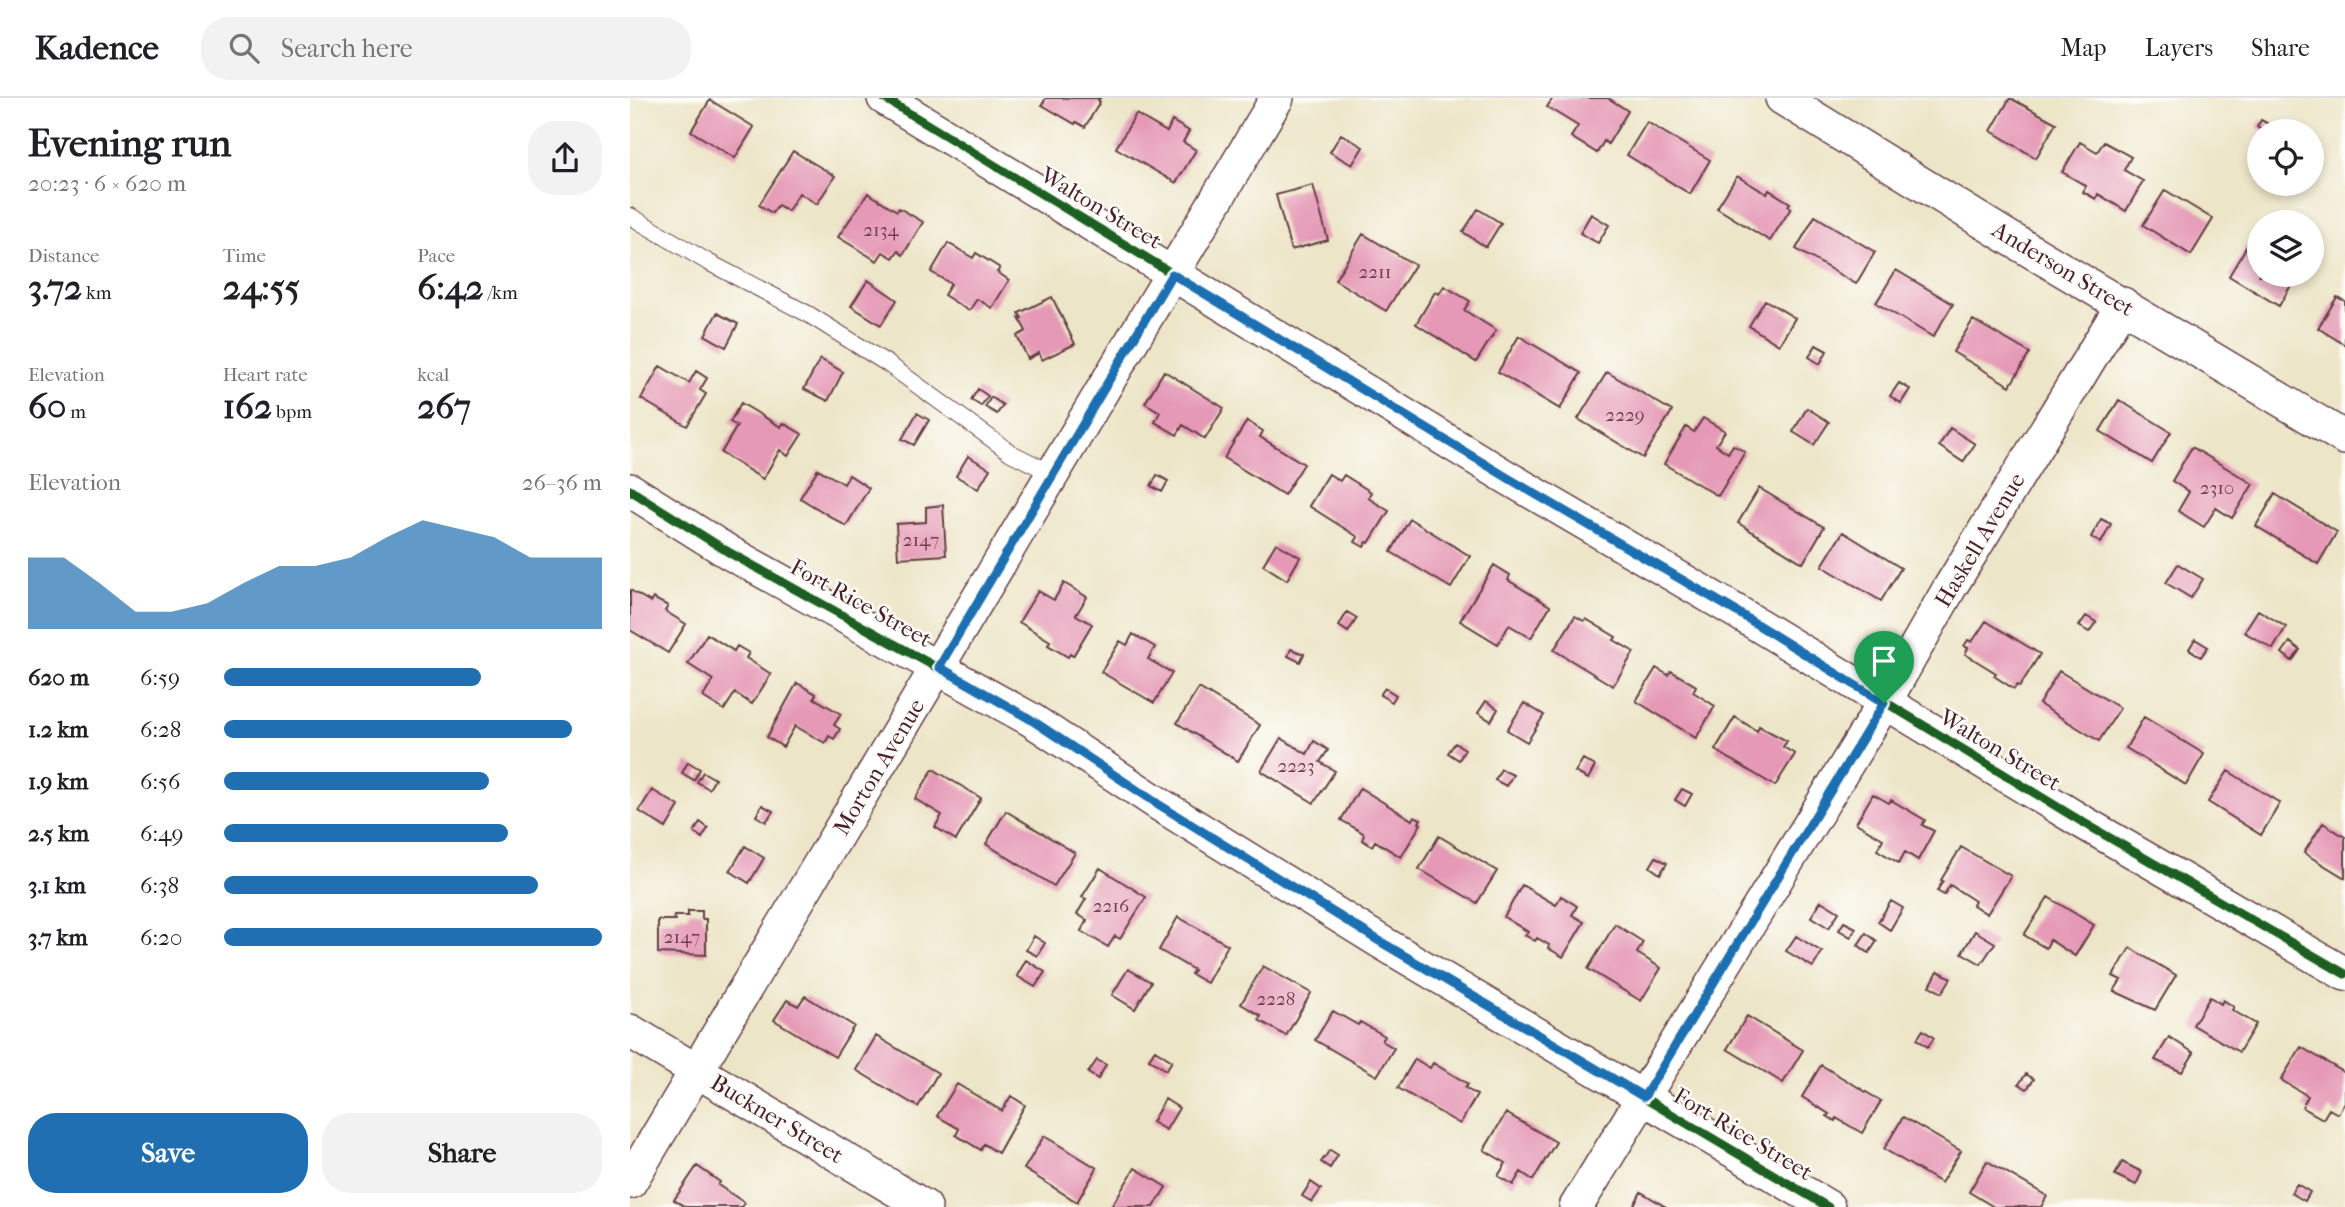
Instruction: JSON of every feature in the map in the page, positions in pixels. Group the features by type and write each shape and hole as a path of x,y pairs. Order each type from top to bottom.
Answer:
{"street":[{"name":"Walton Street","path":"884,98 1508,478 1737,612 2090,826 2345,974"},
{"name":"Morton Avenue","path":"630,1182 1277,98"},
{"name":"Anderson Street","path":"1782,98 2011,239 2345,438"},
{"name":"Haskell Avenue","path":"1576,1207 1884,703 1949,590 2123,304"},
{"name":"Fort Rice Street","path":"630,490 741,559 1030,719 1158,804 1381,942 1828,1207"},
{"name":"Buckner Street","path":"630,1031 925,1207"}],"lane":[{"path":"630,216 708,262 808,314 888,364 1011,453 1053,474"}],"building":[{"path":"1046,98 1100,98 1100,102 1085,127 1042,105"},
{"path":"1553,98 1608,98 1628,111 1608,144 1604,141 1597,153 1571,137 1578,126 1547,107"},
{"path":"2010,98 2056,123 2036,158 1991,131"},
{"path":"710,100 754,127 735,158 691,131"},
{"path":"1136,114 1167,132 1172,121 1189,131 1183,142 1196,150 1176,183 1116,148"},
{"path":"1647,122 1710,160 1690,194 1627,155"},
{"path":"1341,134 1363,147 1352,165 1330,152"},
{"path":"2080,142 2097,152 2104,142 2131,157 2124,170 2143,181 2126,211 2098,194 2096,199 2083,192 2086,186 2062,172"},
{"path":"793,151 835,176 817,204 799,193 788,211 778,205 772,213 759,205"},
{"path":"1737,176 1767,194 1769,190 1790,203 1788,206 1791,208 1770,241 1717,208"},
{"path":"1313,185 1328,240 1291,250 1276,195"},
{"path":"2165,190 2213,219 2191,255 2143,225"},
{"path":"868,193 897,211 899,208 923,222 903,255 898,251 893,258 883,252 877,261 838,237"},
{"path":"1478,209 1501,223 1486,247 1463,232"},
{"path":"1591,214 1609,225 1598,243 1580,233"},
{"path":"1815,216 1875,252 1856,284 1796,249"},
{"path":"1363,234 1415,265 1386,311 1335,280"},
{"path":"948,243 973,258 976,253 1000,268 997,272 1009,280 992,308 977,299 969,311 944,295 951,284 931,272"},
{"path":"2247,246 2247,287 2229,276"},
{"path":"1896,270 1953,304 1933,337 1876,303"},
{"path":"868,280 897,300 881,325 851,306"},
{"path":"1444,286 1470,301 1464,310 1496,330 1476,362 1416,324 1435,292 1439,294"},
{"path":"2247,287 2290,287 2279,306"},
{"path":"1052,297 1075,344 1042,360 1039,353 1028,359 1017,336 1026,331 1019,313"},
{"path":"2337,297 2345,301 2345,345 2318,328"},
{"path":"1765,300 1795,318 1779,345 1749,326"},
{"path":"717,313 738,324 726,347 705,335"},
{"path":"1973,320 2030,353 2010,386 1953,352"},
{"path":"1519,336 1581,373 1560,409 1498,372"},
{"path":"1816,345 1827,351 1820,364 1809,357"},
{"path":"820,359 843,372 828,401 804,389"},
{"path":"660,366 689,383 696,371 707,378 700,390 706,394 687,426 641,399"},
{"path":"1164,371 1224,408 1205,439 1183,425 1177,435 1155,422 1160,412 1145,403"},
{"path":"1607,372 1672,411 1643,458 1578,419"},
{"path":"1899,383 1910,389 1901,403 1890,396"},
{"path":"978,389 988,396 981,406 971,400"},
{"path":"991,397 1003,405 997,414 985,407"},
{"path":"2119,400 2171,432 2152,463 2100,431"},
{"path":"741,403 781,427 783,423 802,434 788,456 780,450 763,479 721,453 737,426 730,422"},
{"path":"1807,408 1829,422 1814,445 1793,432"},
{"path":"917,413 929,420 914,445 902,439"},
{"path":"1703,418 1725,431 1716,445 1728,453 1733,445 1745,452 1718,496 1664,464 1686,427 1694,432"},
{"path":"1247,421 1263,431 1260,437 1304,464 1284,495 1224,458"},
{"path":"1950,428 1975,444 1963,462 1939,446"},
{"path":"2192,447 2253,484 2232,518 2216,508 2204,527 2178,511 2189,492 2172,481"},
{"path":"968,456 990,469 978,489 956,476"},
{"path":"818,469 844,484 849,475 869,488 846,526 800,498"},
{"path":"1329,474 1340,481 1344,475 1371,492 1368,498 1389,511 1364,547 1355,542 1358,537 1309,506"},
{"path":"1157,475 1168,481 1162,492 1151,486"},
{"path":"1759,488 1824,527 1803,563 1738,523"},
{"path":"2275,494 2337,532 2318,564 2256,526"},
{"path":"943,505 946,555 898,558 896,524 926,522 926,507"},
{"path":"1410,519 1470,556 1451,588 1391,552"},
{"path":"2101,519 2111,524 2101,543 2091,537"},
{"path":"1843,532 1901,568 1881,601 1822,566"},
{"path":"1276,543 1300,557 1287,580 1263,565"},
{"path":"2178,564 2203,579 2191,598 2166,583"},
{"path":"1494,565 1510,575 1508,580 1550,606 1531,638 1509,625 1498,644 1460,621"},
{"path":"1064,583 1087,597 1076,615 1092,624 1073,656 1070,654 1068,657 1048,645 1050,641 1019,622 1038,591 1054,600"},
{"path":"630,590 651,602 653,598 668,606 665,611 686,624 668,653 630,630"},
{"path":"2258,610 2286,627 2273,649 2244,632"},
{"path":"1347,612 1357,618 1348,632 1339,626"},
{"path":"1575,616 1584,621 1586,619 1616,637 1614,640 1634,652 1613,686 1554,650"},
{"path":"2086,616 2096,622 2089,632 2079,626"},
{"path":"1986,621 2040,654 2020,686 2017,685 2014,689 1994,676 1996,673 1965,654 1968,648 1964,646 1968,640 1972,642"},
{"path":"707,634 734,651 737,646 749,653 746,658 771,674 752,704 735,693 724,710 703,697 713,680 688,664"},
{"path":"1133,634 1155,647 1148,659 1172,673 1154,703 1101,672 1120,641 1127,645"},
{"path":"2195,639 2208,647 2201,657 2189,649"},
{"path":"2290,642 2300,650 2292,661 2282,653"},
{"path":"1291,649 1304,654 1300,662 1288,656"},
{"path":"1656,668 1668,675 1671,671 1696,686 1693,692 1715,706 1696,738 1636,701"},
{"path":"2059,671 2120,708 2099,741 2039,704"},
{"path":"797,683 816,694 814,698 841,714 834,725 840,729 834,739 829,736 825,743 795,726 783,747 767,737"},
{"path":"1199,688 1260,725 1238,761 1177,723"},
{"path":"1385,688 1396,695 1392,702 1380,695"},
{"path":"1486,701 1498,709 1491,721 1478,713"},
{"path":"1524,703 1544,715 1527,742 1507,730"},
{"path":"1735,717 1757,731 1759,726 1787,741 1783,747 1795,754 1775,786 1715,750"},
{"path":"2144,717 2204,754 2186,785 2126,748"},
{"path":"1281,738 1307,754 1314,741 1328,750 1320,762 1335,771 1314,803 1261,771"},
{"path":"1455,743 1465,749 1459,760 1448,753"},
{"path":"1583,759 1595,766 1588,779 1575,772"},
{"path":"688,762 700,769 694,780 682,773"},
{"path":"933,769 981,798 956,840 935,827 942,815 915,799"},
{"path":"1501,769 1513,775 1506,786 1495,780"},
{"path":"2228,771 2280,803 2261,835 2208,802"},
{"path":"703,772 715,779 709,789 697,782"},
{"path":"1360,788 1412,820 1414,816 1421,819 1421,824 1401,857 1375,841 1372,846 1362,840 1363,833 1341,820"},
{"path":"1682,789 1692,794 1685,806 1675,800"},
{"path":"652,790 679,806 666,828 639,811"},
{"path":"1873,794 1889,803 1891,800 1925,820 1922,825 1934,831 1918,860 1905,852 1899,863 1877,850 1883,839 1856,823"},
{"path":"762,805 773,811 766,822 756,816"},
{"path":"1006,811 1075,853 1054,886 986,844"},
{"path":"700,822 708,828 702,838 694,832"},
{"path":"2323,823 2345,837 2345,878 2304,853"},
{"path":"1439,836 1497,871 1477,903 1419,869"},
{"path":"745,846 764,858 749,883 730,871"},
{"path":"1961,847 2011,876 1987,914 1973,905 1975,901 1950,885 1944,895 1937,891"},
{"path":"1656,857 1667,863 1660,874 1650,867"},
{"path":"1100,868 1146,897 1120,939 1115,936 1108,947 1081,931 1087,920 1077,914 1086,899 1082,897"},
{"path":"1522,885 1556,905 1561,896 1577,906 1572,915 1584,922 1563,957 1537,938 1535,941 1525,935 1528,932 1504,917"},
{"path":"2048,897 2094,925 2075,956 2050,940 2046,948 2024,935"},
{"path":"1821,901 1839,912 1829,928 1811,917"},
{"path":"1891,901 1903,908 1890,930 1878,922"},
{"path":"688,911 702,911 702,919 706,919 706,955 658,953 658,920 675,920 674,916 688,916"},
{"path":"1178,917 1228,945 1207,983 1191,974 1194,970 1159,950"},
{"path":"1844,922 1856,928 1851,937 1839,930"},
{"path":"1615,924 1643,942 1637,953 1661,968 1641,1001 1588,969"},
{"path":"1975,931 1995,943 1981,964 1962,953"},
{"path":"1866,933 1877,941 1869,953 1858,945"},
{"path":"1034,936 1045,943 1037,956 1026,950"},
{"path":"1796,936 1822,952 1813,967 1786,951"},
{"path":"2130,948 2176,975 2155,1010 2114,991 2121,980 2113,976"},
{"path":"1026,960 1045,972 1035,987 1017,976"},
{"path":"1263,966 1311,993 1286,1036 1259,1020 1261,1016 1241,1004"},
{"path":"1128,969 1151,982 1135,1009 1112,995"},
{"path":"1938,971 1951,978 1942,993 1930,986"},
{"path":"805,996 854,1026 835,1057 774,1020 787,1000 798,1006"},
{"path":"2210,997 2221,1004 2223,1000 2234,1007 2232,1010 2256,1024 2239,1052 2193,1025"},
{"path":"1333,1011 1385,1036 1382,1041 1394,1048 1377,1076 1315,1040"},
{"path":"1747,1016 1803,1050 1783,1083 1727,1049"},
{"path":"1923,1030 1934,1038 1928,1047 1917,1039"},
{"path":"876,1036 938,1073 918,1107 856,1070"},
{"path":"2169,1037 2194,1053 2182,1072 2155,1060"},
{"path":"2301,1047 2345,1073 2345,1102 2338,1114 2329,1109 2323,1119 2302,1107 2308,1096 2281,1080"},
{"path":"1155,1050 1172,1061 1166,1070 1149,1059"},
{"path":"1415,1059 1430,1068 1433,1063 1468,1084 1465,1088 1477,1095 1460,1124 1398,1088"},
{"path":"1097,1060 1106,1065 1098,1079 1088,1073"},
{"path":"1821,1065 1881,1101 1862,1133 1836,1118 1835,1121 1827,1116 1829,1114 1802,1097"},
{"path":"2026,1074 2034,1079 2027,1089 2019,1084"},
{"path":"957,1084 1002,1111 1011,1096 1025,1105 998,1153 984,1144 981,1150 956,1135 959,1129 937,1116"},
{"path":"1165,1099 1179,1108 1166,1130 1152,1122"},
{"path":"1506,1113 1556,1142 1533,1180 1521,1172 1513,1185 1498,1176 1506,1163 1484,1150"},
{"path":"1903,1117 1961,1151 1941,1183 1884,1149"},
{"path":"1044,1136 1097,1168 1077,1202 1024,1169"},
{"path":"1330,1150 1338,1155 1330,1168 1321,1162"},
{"path":"1987,1161 2047,1196 2041,1207 1994,1207 1969,1192"},
{"path":"2122,1162 2142,1172 2136,1185 2115,1175"},
{"path":"697,1166 720,1182 718,1185 745,1203 742,1207 686,1207 674,1200"},
{"path":"1135,1168 1166,1187 1154,1207 1111,1207"},
{"path":"1311,1182 1321,1189 1312,1202 1302,1196"},
{"path":"2297,1184 2310,1192 2305,1201 2291,1193"},
{"path":"1641,1192 1666,1207 1633,1207"}],"cycle path":[{"path":"884,98 1508,478 1737,612 2079,820 2345,974"},
{"path":"630,490 730,553 1030,719 1159,804 1381,942 1828,1207"}],"route":[{"path":"1172,274 1884,703 1644,1097 1381,942 1158,804 1030,719 939,667 1172,274"}]}
